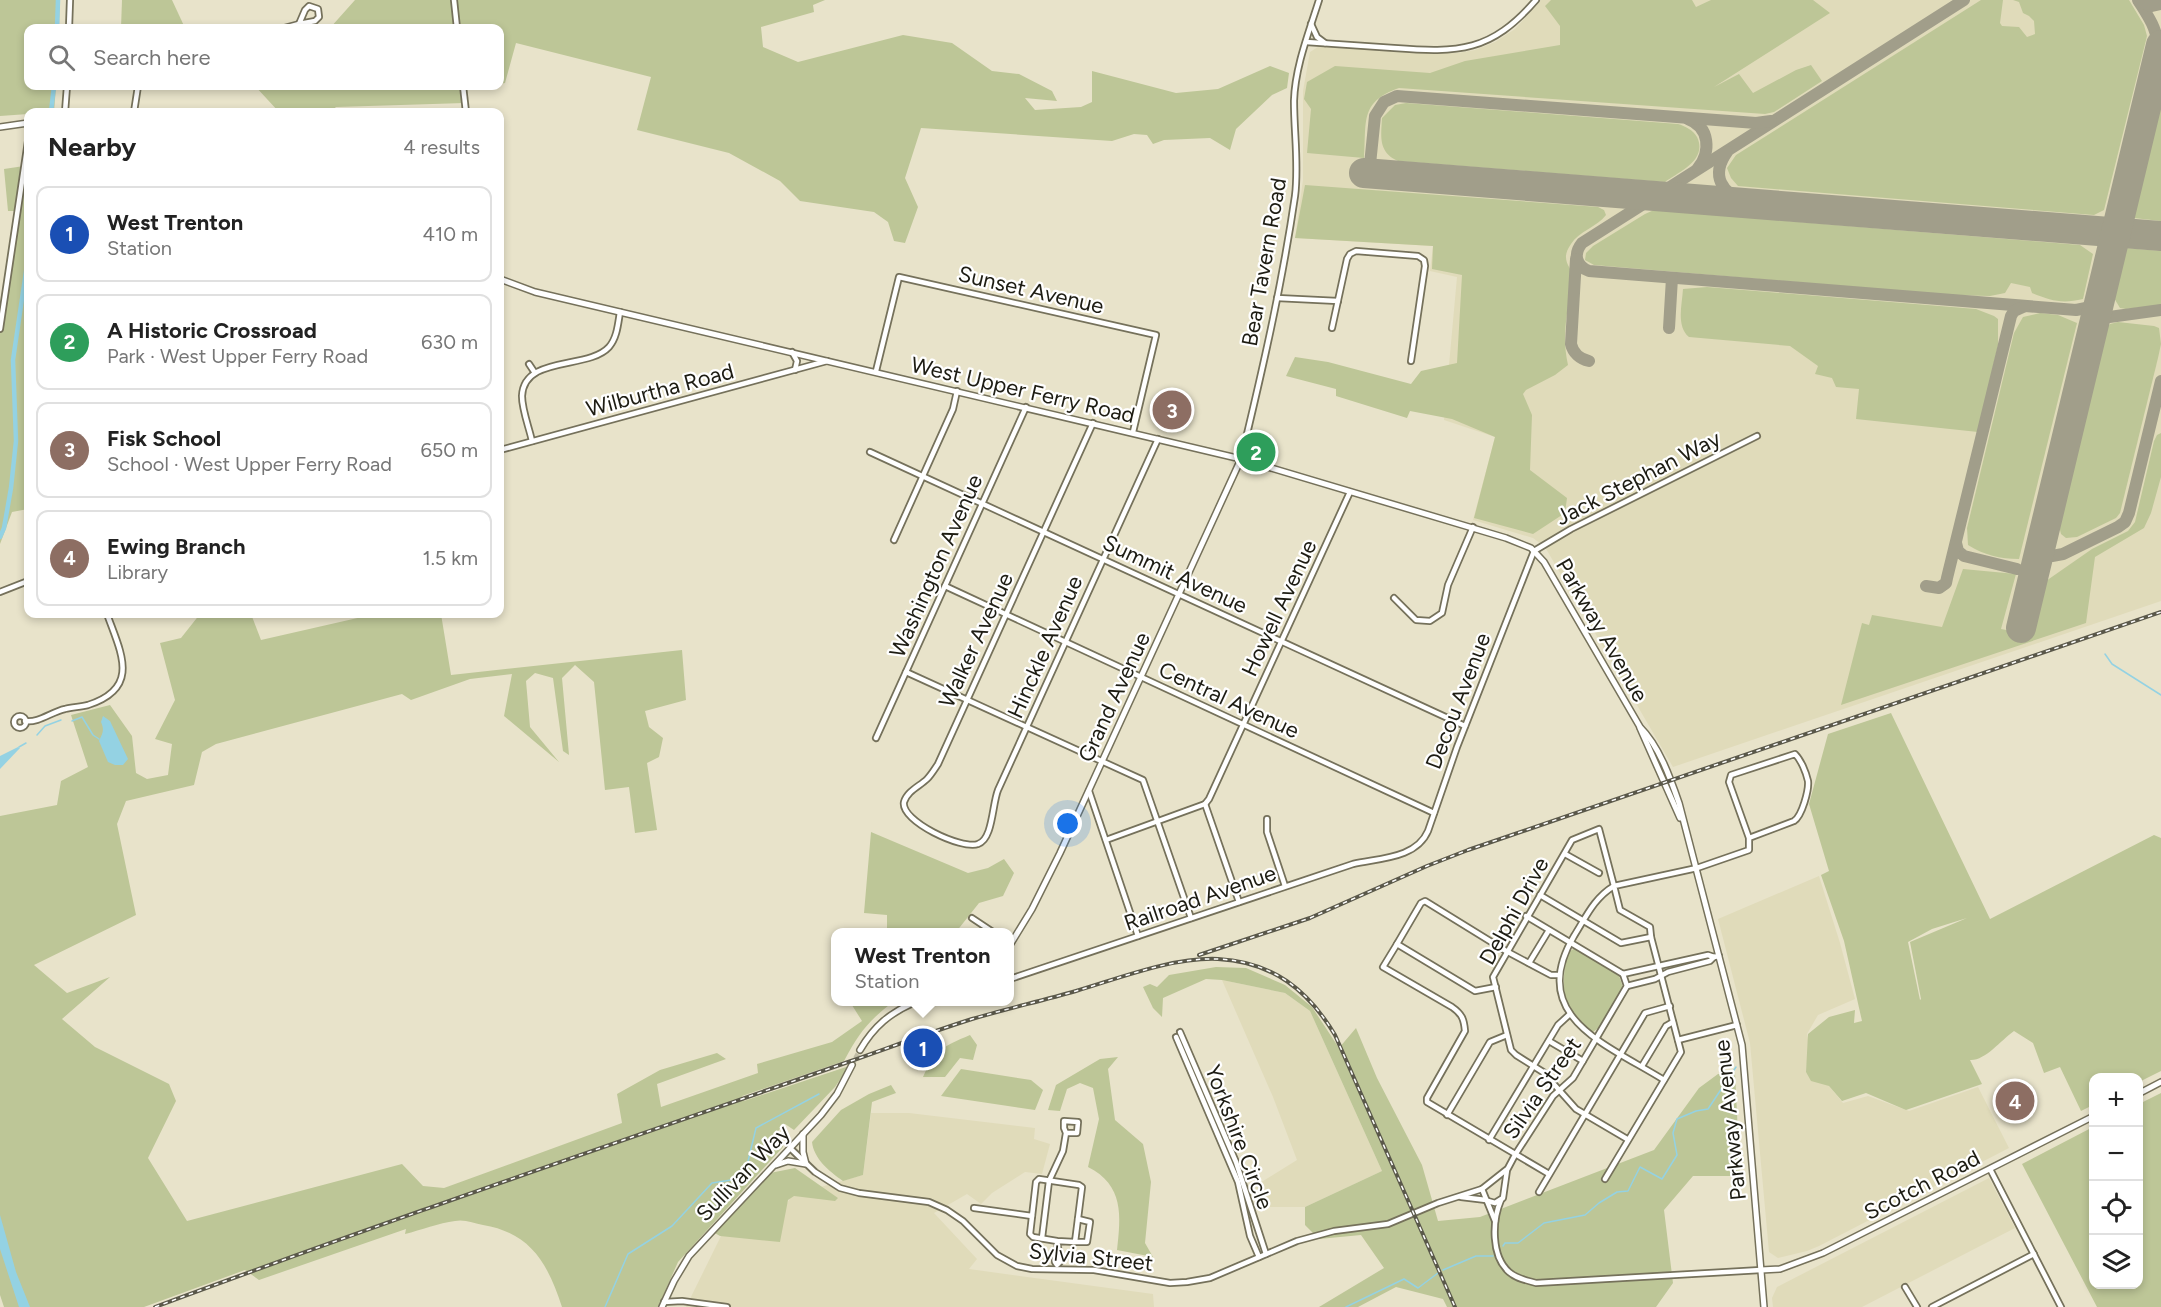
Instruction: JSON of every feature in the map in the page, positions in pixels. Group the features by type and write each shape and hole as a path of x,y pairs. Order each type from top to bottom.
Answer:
{"main road":[{"path":"0,126 24,123"},
{"name":"West Upper Ferry Road","path":"504,280 536,292 1241,459 1473,527 1524,544 1534,551"},
{"name":"Grand Avenue","path":"1014,937 1042,890 1103,762 1241,459"},
{"name":"Parkway Avenue","path":"1534,551 1544,562 1648,737 1667,773 1679,803 1742,1045 1764,1307"},
{"path":"860,1050 869,1035 883,1020 908,1006"},
{"name":"Sullivan Way","path":"663,1304 681,1268 698,1244 830,1104 852,1065"},
{"path":"2143,1092 2161,1083"},
{"name":"Scotch Road","path":"1761,1270 1780,1269 1824,1253 2089,1118"},
{"path":"773,1166 786,1161 806,1164 803,1134"}],"street":[{"path":"69,24 70,0"},
{"path":"454,0 457,24"},
{"name":"Bear Tavern Road","path":"1241,459 1277,298 1295,195 1297,164 1295,92 1306,42 1319,0"},
{"path":"1306,42 1429,51 1464,48 1479,44 1501,33 1520,18 1536,0"},
{"path":"312,6 318,9 320,14 317,19 299,24 307,8 312,6"},
{"path":"1311,24 1317,37 1328,44"},
{"path":"65,108 67,90"},
{"path":"135,108 137,90"},
{"path":"463,90 466,108"},
{"path":"0,329 24,168"},
{"path":"1332,328 1350,254 1356,251 1416,255 1424,260 1425,266 1411,361"},
{"name":"Sunset Avenue","path":"876,371 899,277 1156,335 1133,432"},
{"path":"1277,298 1338,301"},
{"path":"532,441 522,396 525,384 535,373 602,353 614,339 620,312"},
{"path":"792,352 797,361 795,370"},
{"path":"801,354 804,367"},
{"name":"Wilburtha Road","path":"504,449 828,360"},
{"path":"529,364 535,373"},
{"path":"894,540 953,409 957,391"},
{"name":"Washington Avenue","path":"876,738 1026,407"},
{"name":"Walker Avenue","path":"953,840 915,821 906,813 904,805 909,794 933,772 1093,423"},
{"name":"Jack Stephan Way","path":"1534,551 1571,529 1757,436"},
{"name":"Hinckle Avenue","path":"953,840 974,845 986,839 996,794 1158,439"},
{"name":"Summit Avenue","path":"870,452 1465,726"},
{"name":"Howell Avenue","path":"1205,804 1350,492"},
{"path":"1394,598 1416,620 1430,621 1438,616 1444,609 1448,585 1473,527"},
{"name":"Decou Avenue","path":"1402,854 1414,849 1423,841 1465,726 1534,551"},
{"path":"0,592 24,583"},
{"name":"Central Avenue","path":"945,586 1434,813"},
{"path":"25,721 34,722 55,712 94,702 118,686 123,676 124,666 108,618"},
{"path":"906,672 1143,780 1191,918"},
{"path":"1664,1080 1581,1028 1562,999 1559,975 1563,959 1570,942 1601,894 1614,886 1697,868 1749,850 1749,838 1729,782 1731,775 1795,754 1801,760 1808,783 1800,817 1749,838"},
{"path":"1089,791 1138,936"},
{"path":"1106,840 1205,804 1239,902"},
{"path":"1267,819 1267,832 1285,886"},
{"name":"Delphi Drive","path":"1614,886 1599,829 1572,840 1493,976 1511,1050 1544,1072 1576,1109 1627,1139"},
{"name":"Railroad Avenue","path":"1014,978 1353,864 1402,854"},
{"path":"1565,854 1599,873"},
{"path":"1605,1179 1681,1052 1650,927 1620,910 1614,886"},
{"path":"1540,895 1621,943 1652,937"},
{"path":"1549,1174 1430,1106 1426,1098 1465,1031 1464,1019 1452,1006 1383,967 1420,903 1425,901 1506,951 1551,975 1559,975"},
{"path":"1526,916 1623,974 1627,987 1710,961 1717,956"},
{"path":"972,918 986,928"},
{"path":"1529,963 1549,930"},
{"path":"1397,944 1475,991 1496,987"},
{"path":"1623,974 1708,955 1717,956"},
{"name":"Silvia Street","path":"1507,1170 1553,1096 1573,1078 1627,987"},
{"path":"1539,1192 1645,1012 1670,1006"},
{"path":"1489,1140 1558,1025 1570,1014"},
{"path":"1642,1066 1666,1026 1674,1022"},
{"path":"1678,1040 1737,1025"},
{"name":"Yorkshire Circle","path":"1180,1032 1236,1162 1266,1254"},
{"path":"1446,1115 1490,1042 1508,1035"},
{"name":"Yorkshire Circle","path":"1176,1037 1238,1182 1250,1236 1259,1257"},
{"path":"1549,1041 1582,1061"},
{"path":"1042,1238 1050,1174 1062,1156 1066,1133"},
{"name":"Sylvia Street","path":"789,1148 823,1178 849,1191 929,1202 947,1209 963,1221 997,1255 1009,1263 1032,1269 1057,1267 1094,1270 1159,1281 1187,1282 1222,1274 1314,1236 1388,1224 1438,1203 1461,1197"},
{"path":"1990,1168 2061,1307"},
{"path":"1507,1170 1505,1194 1497,1210 1495,1221 1498,1255 1504,1266 1520,1279 1536,1283 1761,1270"},
{"path":"1461,1197 1482,1189 1507,1170"},
{"path":"1075,1242 1081,1186 1040,1179 1036,1182 1030,1234 1033,1237 1075,1242 1087,1242 1090,1222 1078,1219"},
{"path":"1494,1180 1504,1186"},
{"path":"1482,1189 1495,1221"},
{"path":"1461,1197 1495,1203 1501,1200"},
{"path":"974,1208 1032,1216"},
{"path":"1057,1267 1055,1251 1058,1248 1058,1240"},
{"path":"1932,1307 2034,1254"},
{"path":"1905,1287 1917,1307"},
{"path":"663,1304 682,1301 728,1307"}],"shaded area":[{"path":"1541,0 2161,0 2161,601 1673,767 1545,547 1533,538 1473,520 1495,437 1444,420 1457,277 1430,271 1433,246 1295,238 1303,180 1303,91 1310,52 1321,45 1440,53 1475,50 1495,42 1515,29"},
{"path":"1819,876 1855,999 1818,1015 1807,1034 1809,1044 1806,1072 1829,1086 1843,1103 1868,1096 1909,1111 1978,1087 2009,1148 1819,1246 1778,1258 1769,1252 1750,1043 1718,919"},
{"path":"1222,980 1285,993 1310,1011 1382,1171 1305,1207 1266,1207 1255,1186 1297,1160 1273,1097"},
{"path":"871,1113 909,1113 1035,1128 1034,1139 1050,1144 1042,1174 1025,1172 992,1193 981,1204 967,1194 934,1213 977,1259 969,1269 1153,1294 1154,1307 686,1307 721,1236 786,1205 792,1195 863,1175"},
{"path":"1989,1178 2015,1228 1862,1307 1773,1307 1772,1298 1777,1287"}],"green space":[{"path":"0,0 60,0 59,24 24,24 24,90 56,90 54,108 24,108 24,114 0,116"},
{"path":"122,0 172,0 183,24 121,24"},
{"path":"355,0 825,0 813,5 814,12 761,27 763,47 798,62 903,35 952,43 992,71 1019,74 1052,91 1057,101 1025,98 1035,110 1081,107 1092,102 1092,71 1176,93 1218,89 1270,66 1289,73 1287,88 1272,95 1236,129 1230,150 1210,138 1164,140 1153,144 1147,135 1134,134 1112,141 921,128 905,178 918,207 905,243 894,241 888,222 874,212 800,201 780,181 729,153 637,130 651,77 516,43 504,83 504,24 334,24"},
{"path":"1551,0 1692,0 1696,7 1711,0 1813,0 1830,13 1714,87 1739,74 1753,93 1796,70 1811,65 1822,81 1774,112 1765,114 1399,88 1377,100 1371,107 1366,124 1364,158 1307,153 1311,109 1304,99 1307,82 1335,66 1430,73 1465,61 1560,45 1560,26 1545,6"},
{"path":"1981,0 2003,0 2000,23 2002,26 2019,27 2027,37 2035,34 2034,21 2023,13 2019,2 2013,0 2129,0 2144,25 2147,36 2104,210 2094,215 1738,186 1731,178 1727,168 1736,155"},
{"path":"259,90 464,90 465,103 335,108 275,108"},
{"path":"1406,103 1678,124 1689,129 1697,137 1699,152 1690,164 1665,182 1398,161 1387,153 1382,143 1382,118 1395,105"},
{"path":"2161,105 2161,221 2134,218"},
{"path":"24,166 24,510 12,512 0,544 0,325 17,211 8,211 4,169"},
{"path":"1305,185 1598,207 1604,210 1606,215 1574,240 1566,255 1573,278 1565,333 1568,365 1523,394 1532,415 1530,470 1567,498 1565,513 1533,534 1474,518 1495,437 1452,419 1410,411 1407,418 1336,396 1336,389 1286,376 1295,357 1328,362 1411,384 1421,371 1457,363 1462,275 1432,269 1433,246 1295,238"},
{"path":"1654,210 2080,245 2093,254 2083,299 2076,301 2051,300 2032,293 2030,287 2011,283 2005,293 1990,296 1949,295 1594,265 1585,260 1586,253 1593,246"},
{"path":"2126,248 2161,251 2161,305 2120,308 2114,298"},
{"path":"1707,287 1976,309 1994,316 1998,319 1998,345 1978,432 1856,419 1859,389 1836,387 1832,378 1815,374 1818,366 1790,346 1689,337 1681,321 1683,289"},
{"path":"2040,313 2058,315 2077,323 2019,559 1999,557 1986,554 1968,545 1967,528 2014,333 2023,317"},
{"path":"2118,322 2159,328 2161,344 2158,358 2120,513 2116,518 2077,537 2066,538 2061,534 2059,526 2107,327"},
{"path":"2161,433 2161,477 2151,513 2144,528 2095,557 2086,623 1841,705 1862,623 1869,625 1872,615 1942,627 1963,569 2016,574 2001,629 2033,635 2046,581 2092,549 2128,531 2135,522 2154,441"},
{"path":"197,618 253,618 261,640 357,618 442,618 451,675 682,650 686,700 645,711 649,727 663,738 659,757 647,763 657,830 635,833 629,787 605,790 594,682 575,665 562,678 569,755 563,751 553,678 535,673 526,681 530,727 559,762 504,716 512,674 470,679 411,700 402,694 216,744 202,752 194,785 126,801 117,824 136,915 34,965 67,993 110,977 62,1019 95,1047 169,1084 176,1101 148,1158 187,1221 402,1164 423,1186 444,1188 622,1123 617,1094 660,1070 717,1053 726,1059 657,1084 661,1107 758,1073 757,1064 832,1042 862,1021 853,1006 888,1006 865,1028 844,1061 742,1096 744,1101 849,1066 835,1087 794,1130 785,1124 777,1132 783,1147 678,1262 658,1307 562,1307 544,1264 525,1243 500,1229 462,1220 405,1234 406,1229 259,1280 245,1270 144,1307 4,1307 0,1295 0,816 57,805 61,781 88,767 71,715 110,705 132,736 136,773 147,779 168,775 172,744 155,739 175,700 160,643 181,638"},
{"path":"1891,713 1990,919 2154,835 2161,838 2161,1071 2143,1080 2143,1073 2089,1073 2089,1107 2081,1111 2060,1067 2044,1073 2033,1043 2014,1031 1987,1054 1970,1060 1982,1084 1906,1110 1866,1093 1842,1101 1829,1086 1811,1081 1806,1072 1808,1034 1829,1017 1855,1010 1854,1023 1862,1021 1844,941 1821,875 1829,871 1809,804 1828,734","holes":["1967,918 1910,942 1921,999 1908,942 1932,929"]},
{"path":"871,832 968,873 988,868 1004,859 1014,873 1003,896 979,903 959,928 887,928 887,915 864,913"},
{"path":"1575,948 1618,973 1623,987 1600,1027 1593,1032 1572,1009 1565,996 1566,959"},
{"path":"1216,967 1246,968 1285,985 1312,1007 1339,1048 1356,1028 1377,1078 1422,1165 1438,1221 1480,1217 1654,1150 1699,1088 1718,1074 1735,1072 1740,1176 1693,1176 1664,1210 1673,1283 1656,1307 1447,1307 1443,1299 1396,1287 1358,1307 1319,1307 1384,1268 1361,1235 1319,1239 1305,1225 1305,1207 1382,1171 1310,1011 1285,993 1222,980 1206,979 1163,998 1162,1017 1153,1008 1143,987 1150,984 1157,987 1169,975"},
{"path":"970,1035 977,1045 973,1060 960,1058 945,1077 923,1077 932,1060 941,1050"},
{"path":"1118,1057 1108,1069 1115,1120 1143,1144 1151,1182 1145,1243 1153,1257 1117,1250 1119,1214 1114,1192 1100,1174 1088,1167 1099,1119 1093,1088 1080,1083 1067,1089 1060,1111 1048,1110 1056,1085 1100,1059"},
{"path":"961,1069 1031,1080 1043,1090 1035,1110 941,1096"},
{"path":"891,1085 896,1093 872,1102 863,1175 843,1181 819,1159 812,1142 841,1110"},
{"path":"2161,1093 2161,1307 2097,1307 2022,1164 2089,1129 2089,1289 2143,1289 2143,1102"},
{"path":"795,1168 838,1198 835,1201 794,1196 788,1200 780,1242 720,1236 713,1232 770,1173"}],"water":[{"path":"103,716 110,721 128,759 123,765 108,762 99,741 103,732 101,722"},
{"path":"20,748 0,769 0,756"},
{"path":"0,1215 16,1272 30,1307 19,1307 0,1249"}],"waterway":[{"path":"57,24 58,0"},
{"path":"51,108 54,90"},
{"path":"0,537 4,528 11,488 16,441 13,360 24,285"},
{"path":"2105,654 2112,664 2161,695"},
{"path":"72,721 82,717 93,735 99,739"},
{"path":"37,735 45,726 61,720"},
{"path":"19,747 26,743"},
{"path":"1503,1246 1505,1243 1518,1243 1544,1223 1585,1215 1617,1192 1628,1191 1640,1167 1662,1179 1677,1155 1673,1133 1677,1119 1708,1109 1736,1067"},
{"path":"605,1307 628,1254 672,1226 712,1183 744,1178 756,1128 819,1094"},
{"path":"1443,1270 1476,1256 1493,1256"},
{"path":"1346,1307 1404,1279 1418,1288 1438,1273"}],"taxiway":[{"path":"1964,0 1582,243 1577,251 1577,259 1581,266 1589,271 2076,310 2091,307 2100,299"},
{"path":"2138,0 2153,25 2159,53"},
{"path":"2139,1 2151,6 2161,4"},
{"path":"2151,88 2153,81 2161,72"},
{"path":"1369,174 1375,116 1384,102 1397,96 1756,123 1771,121"},
{"path":"1688,119 1701,128 1706,140 1705,155 1698,168"},
{"path":"1727,152 1719,169 1721,183 1731,194 1746,203"},
{"path":"1576,259 1571,344 1577,355 1589,361"},
{"path":"1669,328 1672,278"},
{"path":"1926,586 1939,588 1946,583 2011,316 2014,311 2025,306"},
{"path":"2092,335 2093,326 2102,318 2161,310"},
{"path":"2052,556 2063,554 2125,522 2161,381"},
{"path":"1956,543 1958,551 1964,556 2017,569"}],"runway":[{"path":"2021,628 2161,45"},
{"path":"1364,173 2161,236"}],"tunnel":[{"path":"852,1065 860,1050"}],"railway":[{"path":"1199,955 1310,918 1468,850 2161,612"},
{"path":"155,1307 957,1024 1165,965 1201,959 1238,961 1272,972 1301,992 1324,1019 1335,1035 1455,1307"}],"place":[{"name":"Fisk School","path":"1172,410"},
{"name":"A Historic Crossroad","path":"1256,452"},
{"name":"West Trenton","path":"923,1048"},
{"name":"Ewing Branch","path":"2015,1101"}]}
